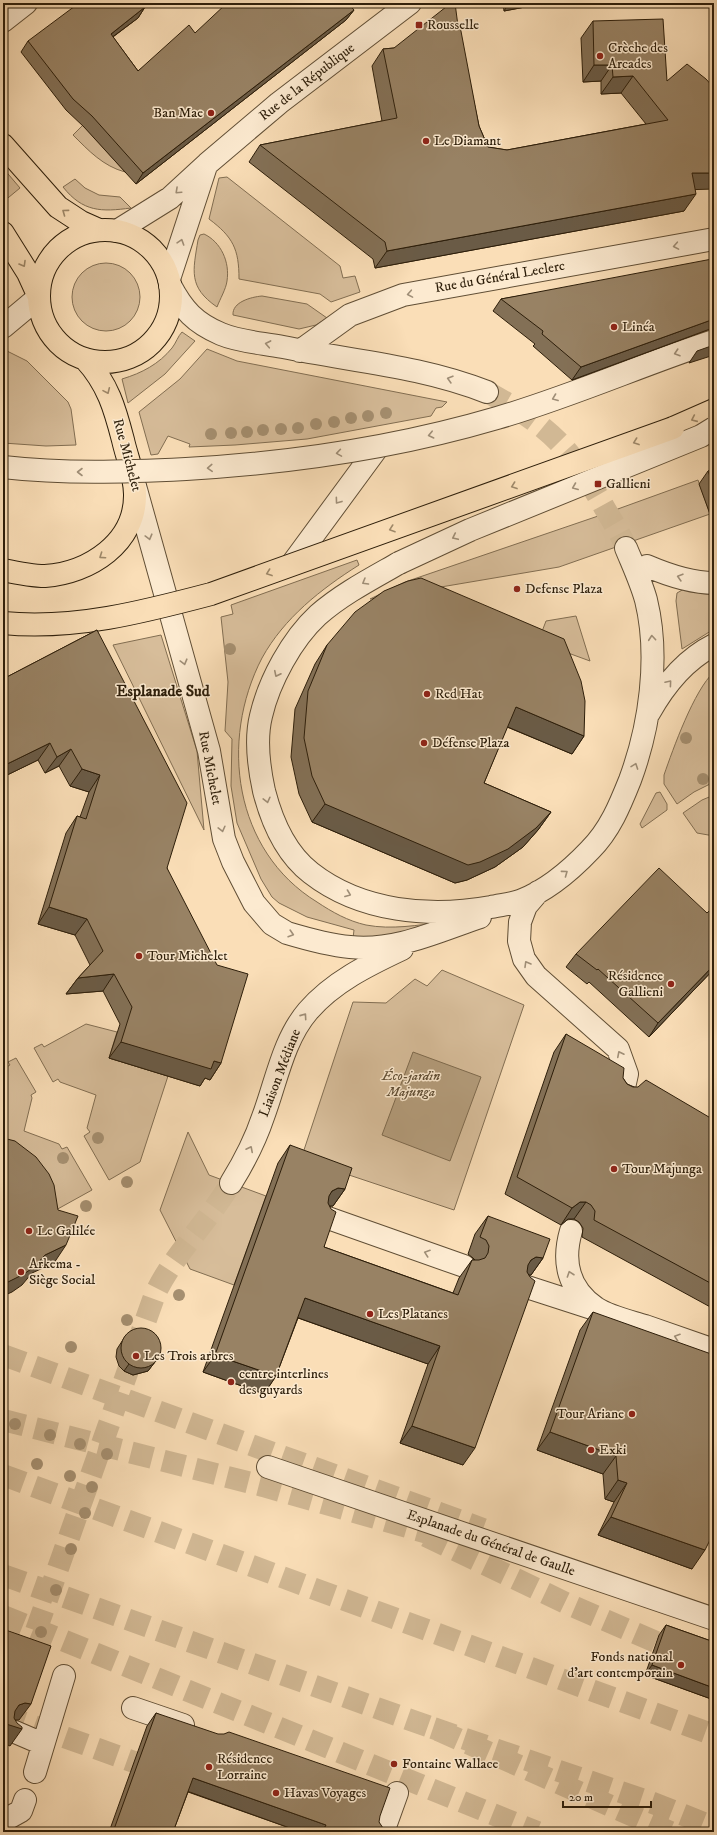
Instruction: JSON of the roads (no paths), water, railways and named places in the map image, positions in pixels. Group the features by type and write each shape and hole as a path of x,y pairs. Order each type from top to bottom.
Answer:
{"main road":[{"path":"3,144 58,207 74,219 108,231 138,239 148,246 162,262 169,282 171,299 168,315 163,327 149,345 136,354 124,359 109,362 85,359 62,347 53,338 42,316 39,297 28,273 3,233"},
{"path":"39,297 42,275 53,255 65,243 86,233 108,231"},
{"name":"Rue Michelet","path":"85,359 102,379 108,393 116,414 135,486"},
{"path":"3,623 19,625 76,622 137,613 211,594 673,428 714,410"},
{"path":"3,570 32,575 56,574 81,568 105,554 116,545 126,529 134,507 135,486"}],"street":[{"path":"3,20 26,3"},
{"name":"Rue de la République","path":"108,231 164,202 279,103 410,3"},
{"path":"207,164 169,282 184,310 196,320 222,334 300,351 424,372 470,385 487,392"},
{"name":"Rue du Général Leclerc","path":"300,351 350,315 403,295 714,239"},
{"path":"3,327 39,297"},
{"path":"3,467 71,472 136,472 292,461 378,447 497,418 714,340"},
{"path":"626,548 646,599 650,624 652,657 647,716 640,752 614,818 592,849 571,868 520,901 461,912 421,912 385,906 357,898 333,888 310,873 294,857 278,832 268,806 260,775 258,746 260,717 272,683 283,660 316,617 345,595 399,563 470,530 701,436 714,428"},
{"path":"292,564 378,447"},
{"name":"Rue Michelet","path":"135,486 209,751 224,839 233,862 254,903 272,924 287,933 344,946 376,947 434,934 520,901"},
{"path":"647,566 689,580 714,583"},
{"path":"647,716 662,691 685,666 706,649 714,645"},
{"path":"542,888 526,906 521,916 518,928 519,941 524,959 536,976 618,1049 627,1074 624,1092"},
{"name":"Liaison Médiane","path":"231,1183 255,1139 286,1052 295,1032 307,1012 325,994 347,978 368,966 434,934"},
{"path":"328,1218 464,1266"},
{"path":"571,1231 566,1255 571,1279 586,1300 608,1314"},
{"path":"527,1287 714,1350"},
{"name":"Esplanade du Général de Gaulle","path":"268,1467 714,1619"},
{"path":"35,1772 64,1676"},
{"path":"133,1708 206,1732"},
{"path":"15,1732 43,1744"},
{"path":"383,1832 387,1789"},
{"path":"3,1821 21,1811 25,1800"}],"tunnel":[{"path":"487,392 526,415 556,439 569,453 592,486 626,548"},
{"path":"3,1724 155,1294 172,1265 231,1183"},
{"path":"3,1355 483,1529"},
{"path":"3,1420 263,1486 442,1537"},
{"path":"3,1475 714,1735"},
{"path":"426,1536 570,1605 714,1667"},
{"path":"3,1575 433,1728 670,1832"},
{"path":"3,1616 537,1832"},
{"path":"3,1715 162,1772"},
{"path":"433,1728 653,1803 714,1827"}],"place":[{"name":"Rousselle","path":"419,25"},
{"name":"Crèche des Arcades","path":"600,56"},
{"name":"Ban Mae","path":"211,113"},
{"name":"Le Diamant","path":"426,141"},
{"name":"Linéa","path":"614,327"},
{"name":"Gallieni","path":"598,484"},
{"name":"Defense Plaza","path":"517,589"},
{"name":"Red Hat","path":"427,694"},
{"name":"Défense Plaza","path":"424,743"},
{"name":"Tour Michelet","path":"139,956"},
{"name":"Résidence Gallieni","path":"671,984"},
{"name":"Tour Majunga","path":"614,1169"},
{"name":"Le Galilée","path":"29,1231"},
{"name":"Arkema - Siège Social","path":"21,1272"},
{"name":"Les Platanes","path":"370,1314"},
{"name":"Les Trois arbres","path":"136,1356"},
{"name":"centre interlines des guyards","path":"231,1382"},
{"name":"Tour Ariane","path":"632,1414"},
{"name":"Exki","path":"591,1450"},
{"name":"Fonds national d'art contemporain","path":"681,1665"},
{"name":"Fontaine Wallace","path":"394,1764"},
{"name":"Résidence Lorraine","path":"209,1767"},
{"name":"Havas Voyages","path":"276,1793"}],"district":[{"name":"Esplanade Sud","path":"163,691"}],"park label":[{"name":"Éco-jardin Majunga","path":"411,1084"}]}
